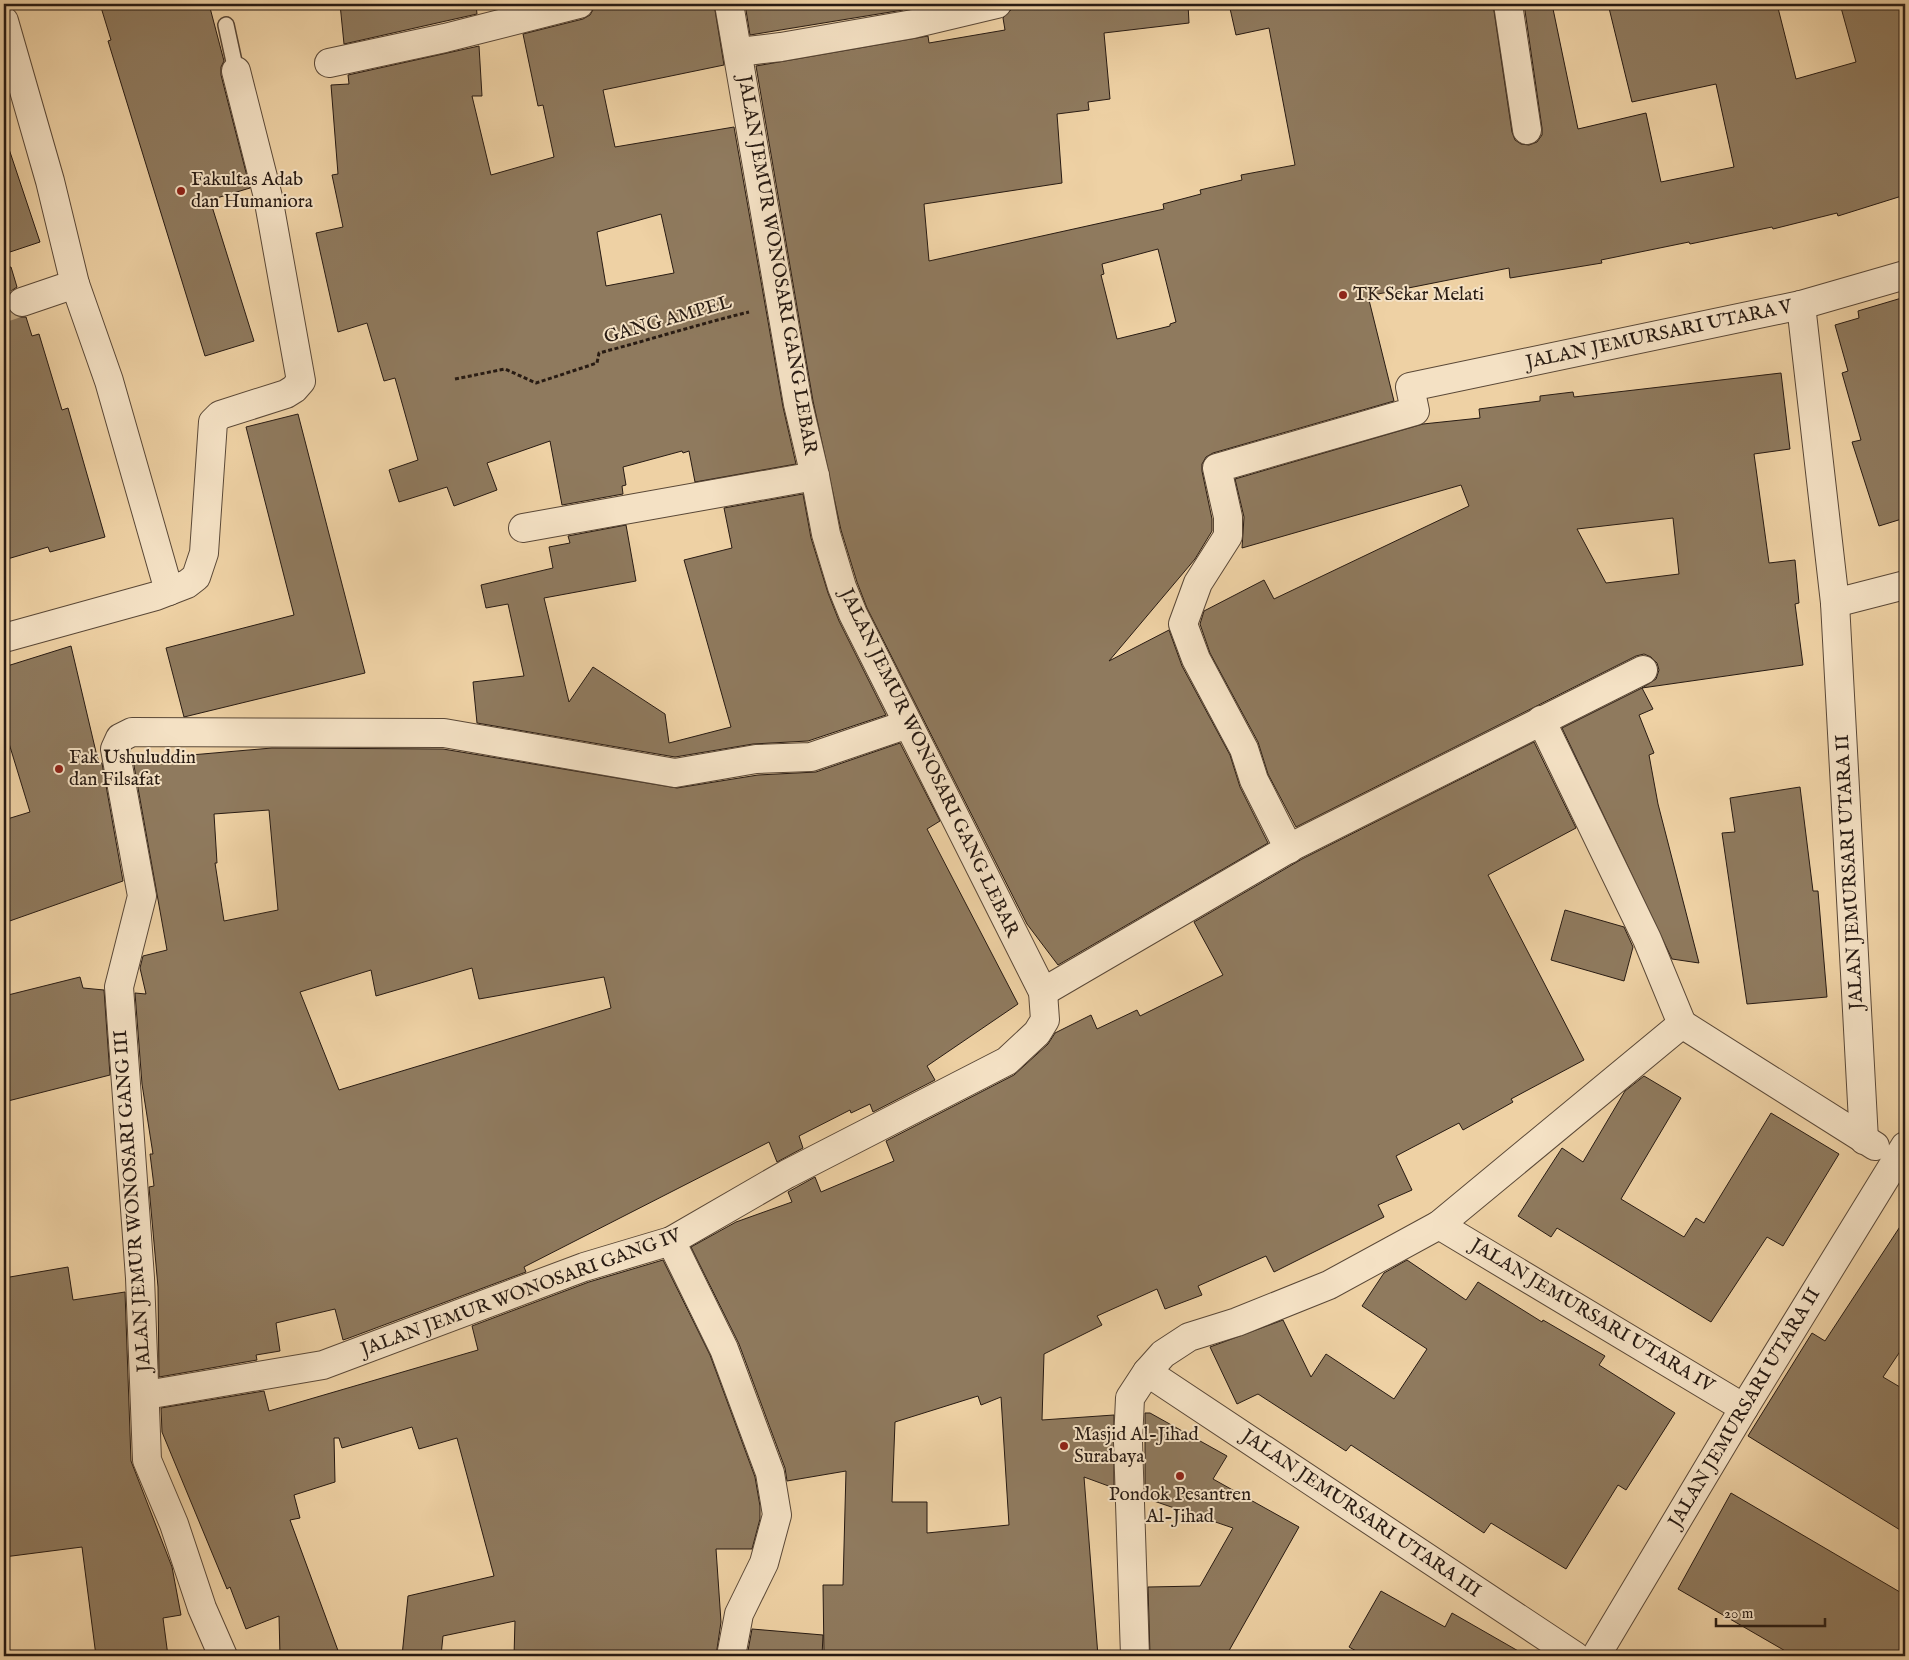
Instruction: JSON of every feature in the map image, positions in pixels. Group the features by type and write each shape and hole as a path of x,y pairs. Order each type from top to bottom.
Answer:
{"street":[{"path":"329,63 445,38 579,4"},
{"name":"JALAN JEMUR WONOSARI GANG LEBAR","path":"730,4 798,404 826,534 842,587 853,614 1043,992 1045,1020 1037,1033 1007,1061"},
{"path":"739,52 781,47 913,24 997,4"},
{"path":"1508,4 1527,130"},
{"path":"4,21 50,181 75,284 109,381 169,591"},
{"path":"4,638 169,591 187,584 196,577 201,568 204,553 213,427 216,418 286,394 294,390 301,381 268,197 236,71"},
{"name":"JALAN JEMURSARI UTARA V","path":"1289,849 1254,780 1244,749 1196,659 1182,624 1198,583 1228,536 1228,517 1217,468 1415,411 1410,387 1801,305 1905,275"},
{"path":"22,302 75,284"},
{"name":"JALAN JEMURSARI UTARA II","path":"1801,305 1835,603 1864,1140"},
{"path":"523,528 815,476"},
{"path":"1835,603 1905,585"},
{"path":"1043,992 1289,849 1642,670"},
{"path":"1541,720 1647,939 1682,1024 1864,1140 1901,1154"},
{"name":"JALAN JEMUR WONOSARI GANG III","path":"224,1656 202,1608 174,1524 147,1460 140,1278 119,987 142,896 115,749 120,738 132,732 444,733 676,773 756,758 811,757 908,724"},
{"path":"1135,1656 1128,1442 1130,1398 1147,1372 1163,1354 1189,1337 1236,1322 1329,1285 1439,1225 1682,1024"},
{"name":"JALAN JEMUR WONOSARI GANG IV","path":"146,1395 323,1365 584,1267 671,1241 786,1174 1007,1061"},
{"name":"JALAN JEMURSARI UTARA II","path":"1596,1656 1744,1408 1901,1154"},
{"name":"JALAN JEMURSARI UTARA IV","path":"1439,1225 1744,1408"},
{"path":"671,1241 724,1349 770,1473 777,1515 764,1563 738,1614 731,1656"},
{"name":"JALAN JEMURSARI UTARA III","path":"1147,1372 1575,1656"}],"lane":[{"path":"226,25 236,71"}],"path":[{"name":"GANG AMPEL","path":"455,379 505,369 536,383 597,363 600,353 665,336 710,321 781,305"}],"building":[{"name":"Fakultas Adab dan Humaniora","path":"100,4 209,4 224,61 221,67 221,75 250,188 210,200 254,341 205,356 108,41 111,40"},
{"path":"340,4 476,4 477,14 344,44"},
{"path":"615,4 714,4 724,65 603,90 615,147 734,127 783,407 796,464 695,482 689,451 683,453 682,451 623,467 626,485 622,486 623,494 562,505 550,441 487,463 497,490 454,506 447,487 399,502 389,470 418,460 395,378 384,381 367,323 338,332 316,233 343,227 332,175 338,174 331,85 349,84 348,75 479,46 482,96 472,96 491,175 554,157 543,105 538,106 523,34 583,19 590,15 594,8","holes":["661,214 674,273 606,286 597,232"]},
{"path":"745,4 903,4 903,10 750,35"},
{"path":"1016,4 1188,4 1189,23 1104,33 1110,99 1088,102 1089,110 1057,114 1062,183 924,204 929,261 1164,209 1163,204 1201,194 1200,190 1242,180 1241,175 1295,165 1269,28 1236,35 1229,4 1493,4 1512,132 1515,140 1521,144 1529,145 1537,142 1542,135 1542,128 1524,4 1552,4 1578,129 1646,113 1661,182 1734,167 1716,84 1632,102 1609,8 1626,4 1777,4 1796,79 1856,62 1840,4 1905,4 1905,195 1838,216 1837,213 1773,229 1772,227 1690,244 1689,242 1601,260 1602,263 1510,278 1509,268 1368,296 1394,401 1213,453 1206,457 1202,464 1202,471 1212,519 1212,531 1195,559 1109,661 1169,630 1182,666 1230,755 1240,787 1268,843 1058,965 1027,924 867,608 857,582 841,530 813,401 756,66 928,36 929,43 1005,30 1003,18 1012,9 1016,9","holes":["1158,249 1176,322 1170,324 1170,326 1117,339 1101,275 1104,274 1102,264"]},
{"path":"9,149 40,242 4,254 4,150"},
{"path":"11,267 17,287 11,291 7,298 7,307 12,314 26,317 32,336 39,334 62,410 68,408 105,537 50,552 48,547 4,560 4,268"},
{"path":"1905,297 1905,518 1879,526 1852,442 1861,440 1842,373 1848,371 1835,325 1859,318 1858,311"},
{"path":"1781,373 1790,449 1754,454 1769,563 1795,560 1799,603 1795,604 1803,665 1642,688 1656,679 1659,670 1657,663 1651,657 1644,654 1636,656 1296,827 1268,774 1258,742 1210,653 1200,624 1204,611 1264,580 1274,599 1469,506 1461,485 1242,548 1244,517 1235,479 1423,424 1480,418 1479,409 1540,401 1540,396 1573,392 1574,397","holes":["1673,518 1679,574 1606,583 1577,529"]},
{"path":"298,414 365,673 184,717 166,648 294,615 246,427"},
{"path":"803,494 811,538 828,593 839,621 886,715 808,741 753,744 675,757 477,723 473,682 524,676 508,604 486,608 481,585 553,568 549,547 570,543 568,536 626,525 636,581 544,598 569,702 593,667 665,714 669,743 731,727 684,560 732,548 724,508"},
{"name":"Fak Ushuluddin dan Filsafat","path":"71,646 96,752 99,763 102,763 123,881 4,923 4,820 30,812 4,727 4,667"},
{"path":"1642,688 1653,709 1639,715 1654,753 1649,755 1658,804 1699,963 1672,959 1562,728"},
{"path":"1534,742 1576,828 1488,875 1584,1060 1511,1099 1513,1102 1463,1130 1459,1123 1396,1156 1412,1190 1378,1205 1384,1217 1274,1272 1266,1256 1198,1286 1202,1295 1165,1309 1157,1289 1097,1316 1102,1325 1044,1354 1042,1420 1114,1415 1114,1488 1084,1477 1098,1656 824,1656 823,1585 843,1585 846,1471 787,1481 785,1468 739,1344 691,1247 736,1222 792,1202 788,1192 815,1177 821,1192 894,1161 886,1141 1014,1075 1048,1044 1055,1033 1091,1015 1097,1029 1137,1010 1140,1016 1223,975 1194,922 1302,859","holes":["978,1396 981,1405 1001,1397 1009,1525 927,1533 927,1502 892,1502 895,1422"]},
{"path":"900,743 940,821 927,829 1018,1004 927,1066 935,1080 873,1112 870,1104 851,1113 850,1110 799,1136 803,1148 777,1162 769,1142 524,1267 526,1272 343,1340 335,1309 276,1323 280,1351 256,1355 257,1360 159,1377 158,1287 149,1187 154,1186 150,1154 153,1154 142,1084 135,993 146,994 140,968 143,956 167,950 133,760 272,748 443,749 677,788 758,775 816,772","holes":["269,810 278,910 224,921 215,863 217,863 214,814","472,968 479,999 604,977 611,1008 339,1090 300,992 371,970 376,996"]},
{"path":"1800,787 1813,891 1818,891 1827,997 1747,1004 1722,833 1735,832 1730,798"},
{"path":"1565,910 1624,927 1633,947 1624,981 1551,960"},
{"path":"80,977 83,988 104,990 110,1075 4,1102 4,996"},
{"path":"1644,1076 1681,1098 1621,1199 1684,1237 1696,1218 1704,1223 1771,1113 1839,1154 1783,1246 1767,1237 1711,1322 1557,1228 1551,1237 1518,1216 1562,1148 1583,1162 1625,1091"},
{"path":"1905,1219 1905,1344 1883,1377 1905,1390 1905,1533 1748,1436 1812,1333 1825,1341"},
{"path":"663,1260 710,1355 755,1477 760,1506 760,1519 752,1549 716,1549 721,1622 716,1656 514,1656 515,1621 443,1636 441,1656 402,1656 408,1596 494,1576 457,1438 419,1449 412,1427 342,1448 339,1438 334,1438 335,1482 294,1495 300,1518 290,1520 340,1656 280,1656 279,1616 246,1629 230,1587 227,1589 162,1432 161,1408 264,1391 269,1411 478,1350 472,1326 589,1282"},
{"path":"1407,1260 1466,1300 1478,1282 1542,1322 1543,1320 1605,1356 1599,1365 1675,1413 1626,1490 1618,1485 1566,1569 1491,1523 1484,1533 1351,1445 1346,1451 1258,1394 1237,1404 1210,1347 1283,1320 1311,1377 1326,1354 1394,1399 1427,1349 1362,1306 1384,1273"},
{"path":"68,1267 73,1300 125,1292 131,1461 172,1567 181,1615 163,1618 168,1656 96,1656 82,1547 4,1557 4,1278"},
{"path":"1145,1413 1150,1413 1227,1456 1213,1479 1299,1527 1226,1656 1150,1656 1148,1587 1200,1586 1233,1528 1145,1498"},
{"path":"1731,1493 1905,1595 1905,1656 1794,1656 1678,1589"},
{"path":"1381,1591 1445,1627 1452,1613 1527,1656 1365,1656 1349,1647"},
{"path":"752,1629 823,1635 822,1656 747,1656"}],"tunnel":[{"path":"4,308 22,302"}],"place":[{"name":"Fakultas Adab dan Humaniora","path":"181,191"},
{"name":"TK Sekar Melati","path":"1343,295"},
{"name":"Fak Ushuluddin dan Filsafat","path":"59,769"},
{"name":"Masjid Al-Jihad Surabaya","path":"1064,1446"},
{"name":"Pondok Pesantren Al-Jihad","path":"1180,1476"}]}
